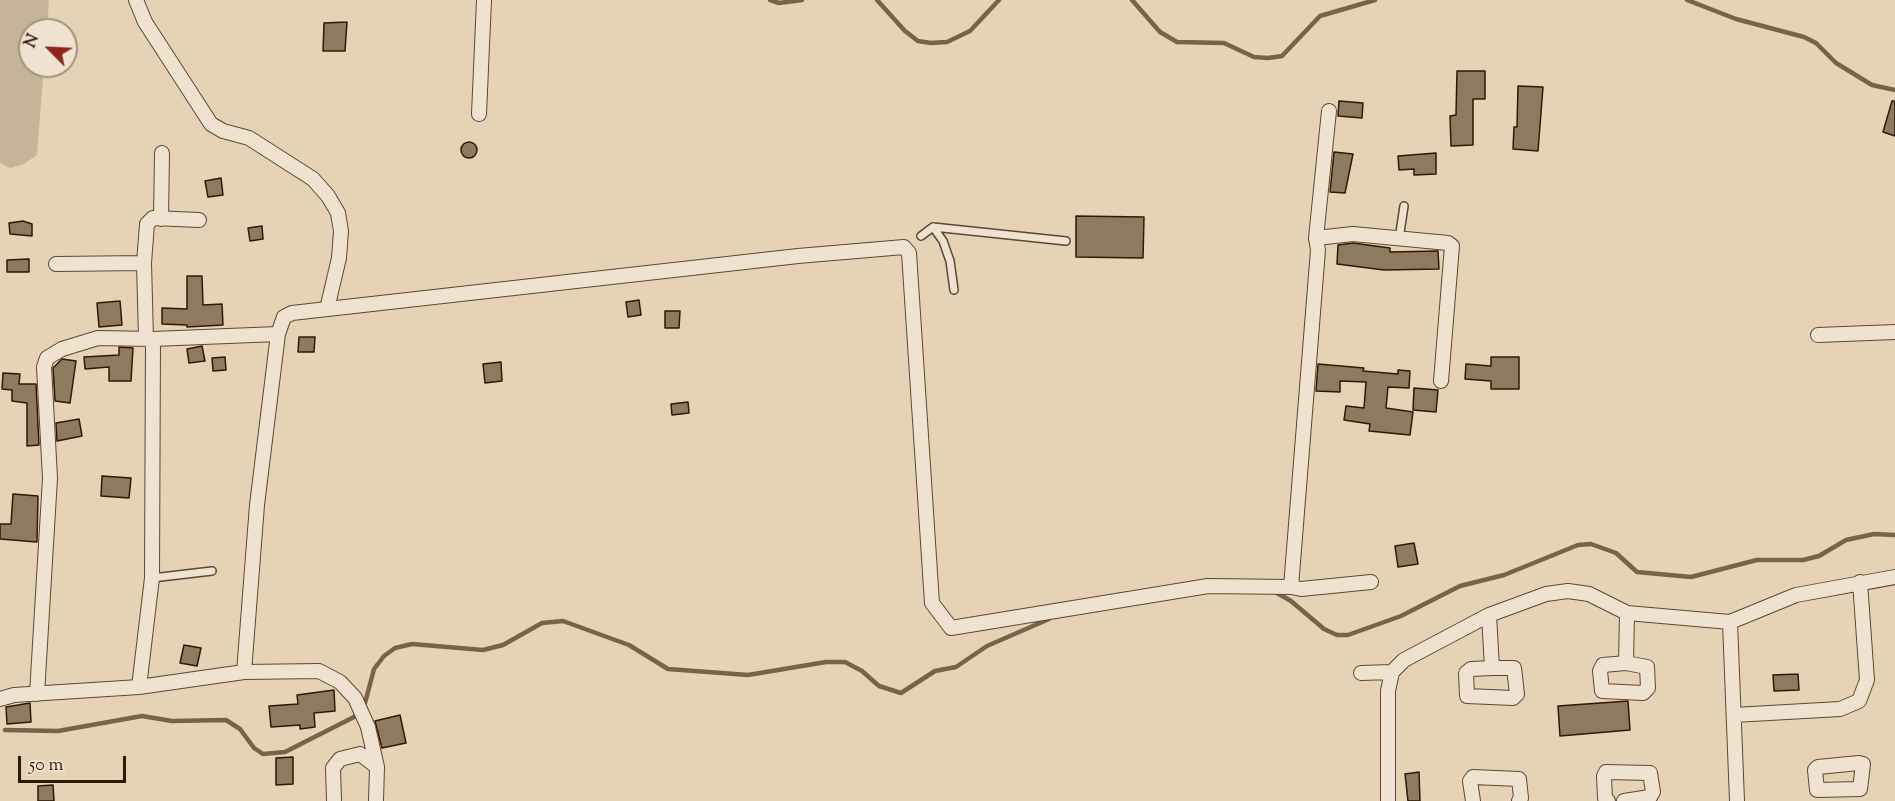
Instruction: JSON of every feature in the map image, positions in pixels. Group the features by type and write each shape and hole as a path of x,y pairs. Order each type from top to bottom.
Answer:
{"street":[{"path":"136,0 150,31 211,124 258,143 313,179 328,196 338,213 341,231 339,258 327,309"},
{"path":"479,114 484,0"},
{"path":"1291,587 1318,249 1316,238 1329,111"},
{"path":"161,219 162,153"},
{"path":"139,687 152,578 149,339 144,263 147,224 153,218 199,220"},
{"path":"1316,238 1353,234 1448,243 1452,246 1441,381"},
{"path":"244,672 257,505 278,334 284,317 292,313 908,245 932,603 951,628 1208,585 1301,589 1371,582"},
{"path":"56,264 144,263"},
{"path":"1818,335 1895,332"},
{"path":"37,694 50,478 44,367 46,358 62,349 98,338 149,339 278,334"},
{"path":"1388,801 1389,691 1392,672 1404,660 1489,615 1546,594 1568,591 1589,594 1627,613 1730,622 1796,595 1895,577"},
{"path":"1734,715 1840,710 1859,701 1867,680 1860,582"},
{"path":"1626,663 1627,613"},
{"path":"1489,615 1492,668"},
{"path":"1730,622 1737,801"},
{"path":"0,699 139,687 244,672 319,671 340,682 355,698 368,727 377,767 376,801"},
{"path":"1361,673 1392,672"},
{"path":"334,800 333,768 339,759 360,754 377,767"},
{"path":"1608,801 1605,798 1604,776 1606,772 1650,773 1653,792 1650,797 1626,801"},
{"path":"1473,801 1470,781 1473,777 1519,779 1521,798 1519,801"}],"lane":[{"path":"1399,239 1404,206"},
{"path":"921,236 933,227 1066,241"},
{"path":"933,227 943,241 950,261 954,290"},
{"path":"152,578 212,571"}],"shaded area":[{"path":"0,0 49,0 48,18 18,18 18,78 43,78 37,155 24,164 10,168 0,163"}],"building":[{"path":"347,22 345,51 323,51 324,23"},
{"path":"1457,71 1485,71 1485,99 1473,99 1473,145 1451,146 1450,116 1456,115"},
{"path":"1518,86 1543,87 1538,151 1513,149 1514,127 1517,127"},
{"path":"1339,101 1363,103 1362,118 1338,116"},
{"path":"1892,101 1895,101 1895,136 1883,132"},
{"path":"469,142 475,144 477,150 475,156 469,158 463,156 461,150 463,144"},
{"path":"1334,152 1353,154 1345,193 1330,192"},
{"path":"1436,153 1436,174 1414,175 1414,169 1399,170 1398,156"},
{"path":"221,178 223,195 208,197 205,181"},
{"path":"1076,216 1144,217 1143,258 1076,257"},
{"path":"23,221 32,224 32,236 10,234 9,223"},
{"path":"262,226 263,239 250,241 248,228"},
{"path":"1353,243 1390,248 1390,252 1438,251 1439,269 1384,270 1337,264 1338,245"},
{"path":"29,259 29,272 7,272 7,260"},
{"path":"187,276 202,276 203,305 222,304 223,325 187,327 187,325 162,324 162,308 187,309"},
{"path":"639,300 641,315 628,317 626,302"},
{"path":"120,301 122,325 99,327 97,303"},
{"path":"665,311 680,311 679,328 665,328"},
{"path":"299,337 315,337 314,352 298,352"},
{"path":"202,346 205,361 189,363 187,349"},
{"path":"119,347 133,348 131,381 109,381 109,367 85,369 84,357 119,355"},
{"path":"225,357 226,370 213,371 212,358"},
{"path":"1491,357 1519,357 1519,389 1491,389 1491,381 1465,379 1466,364 1491,366"},
{"path":"62,359 76,361 70,403 55,401 53,368"},
{"path":"501,362 502,381 485,383 483,364"},
{"path":"1318,364 1398,374 1398,370 1410,371 1409,388 1388,387 1386,408 1413,412 1410,435 1369,431 1370,424 1344,420 1346,406 1364,408 1366,382 1340,381 1340,392 1316,391"},
{"path":"3,373 20,374 19,384 36,384 39,445 27,446 27,403 12,401 12,390 2,389"},
{"path":"1414,388 1438,390 1436,412 1413,410"},
{"path":"688,402 689,413 672,415 671,404"},
{"path":"79,419 82,436 57,441 56,423"},
{"path":"102,476 131,478 129,498 101,496"},
{"path":"13,494 38,496 37,542 0,539 0,524 11,524"},
{"path":"1414,543 1418,564 1398,567 1395,546"},
{"path":"184,645 201,648 197,666 180,663"},
{"path":"1798,674 1799,690 1774,691 1773,675"},
{"path":"334,690 335,711 314,713 315,727 300,729 300,725 271,727 269,706 298,704 297,695"},
{"path":"1628,701 1630,730 1560,736 1558,706"},
{"path":"30,703 31,722 7,724 6,707"},
{"path":"400,715 406,743 382,748 375,721"},
{"path":"293,757 293,784 276,785 276,758"},
{"path":"1419,772 1420,801 1408,801 1405,774"},
{"path":"53,785 54,801 38,801 38,786"}],"waterway":[{"path":"770,0 779,3 802,0"},
{"path":"877,0 905,31 918,41 931,43 947,42 970,31 999,0"},
{"path":"1132,0 1160,32 1177,42 1224,43 1254,57 1268,58 1282,56 1320,16 1375,0"},
{"path":"1687,0 1736,19 1804,37 1816,43 1836,63 1872,85 1895,90"},
{"path":"1275,592 1291,601 1324,629 1337,635 1348,635 1401,616 1460,586 1504,575 1578,545 1591,544 1616,553 1637,572 1691,577 1757,560 1803,560 1819,556 1846,540 1874,534 1895,535"},
{"path":"5,730 58,731 142,716 172,721 226,720 240,729 254,748 263,754 285,752 354,717 365,703 374,669 384,656 395,648 412,644 483,650 503,645 542,623 563,621 629,645 668,669 748,675 826,662 845,662 862,671 879,686 901,693 935,671 956,667 987,646 1049,619"}]}
